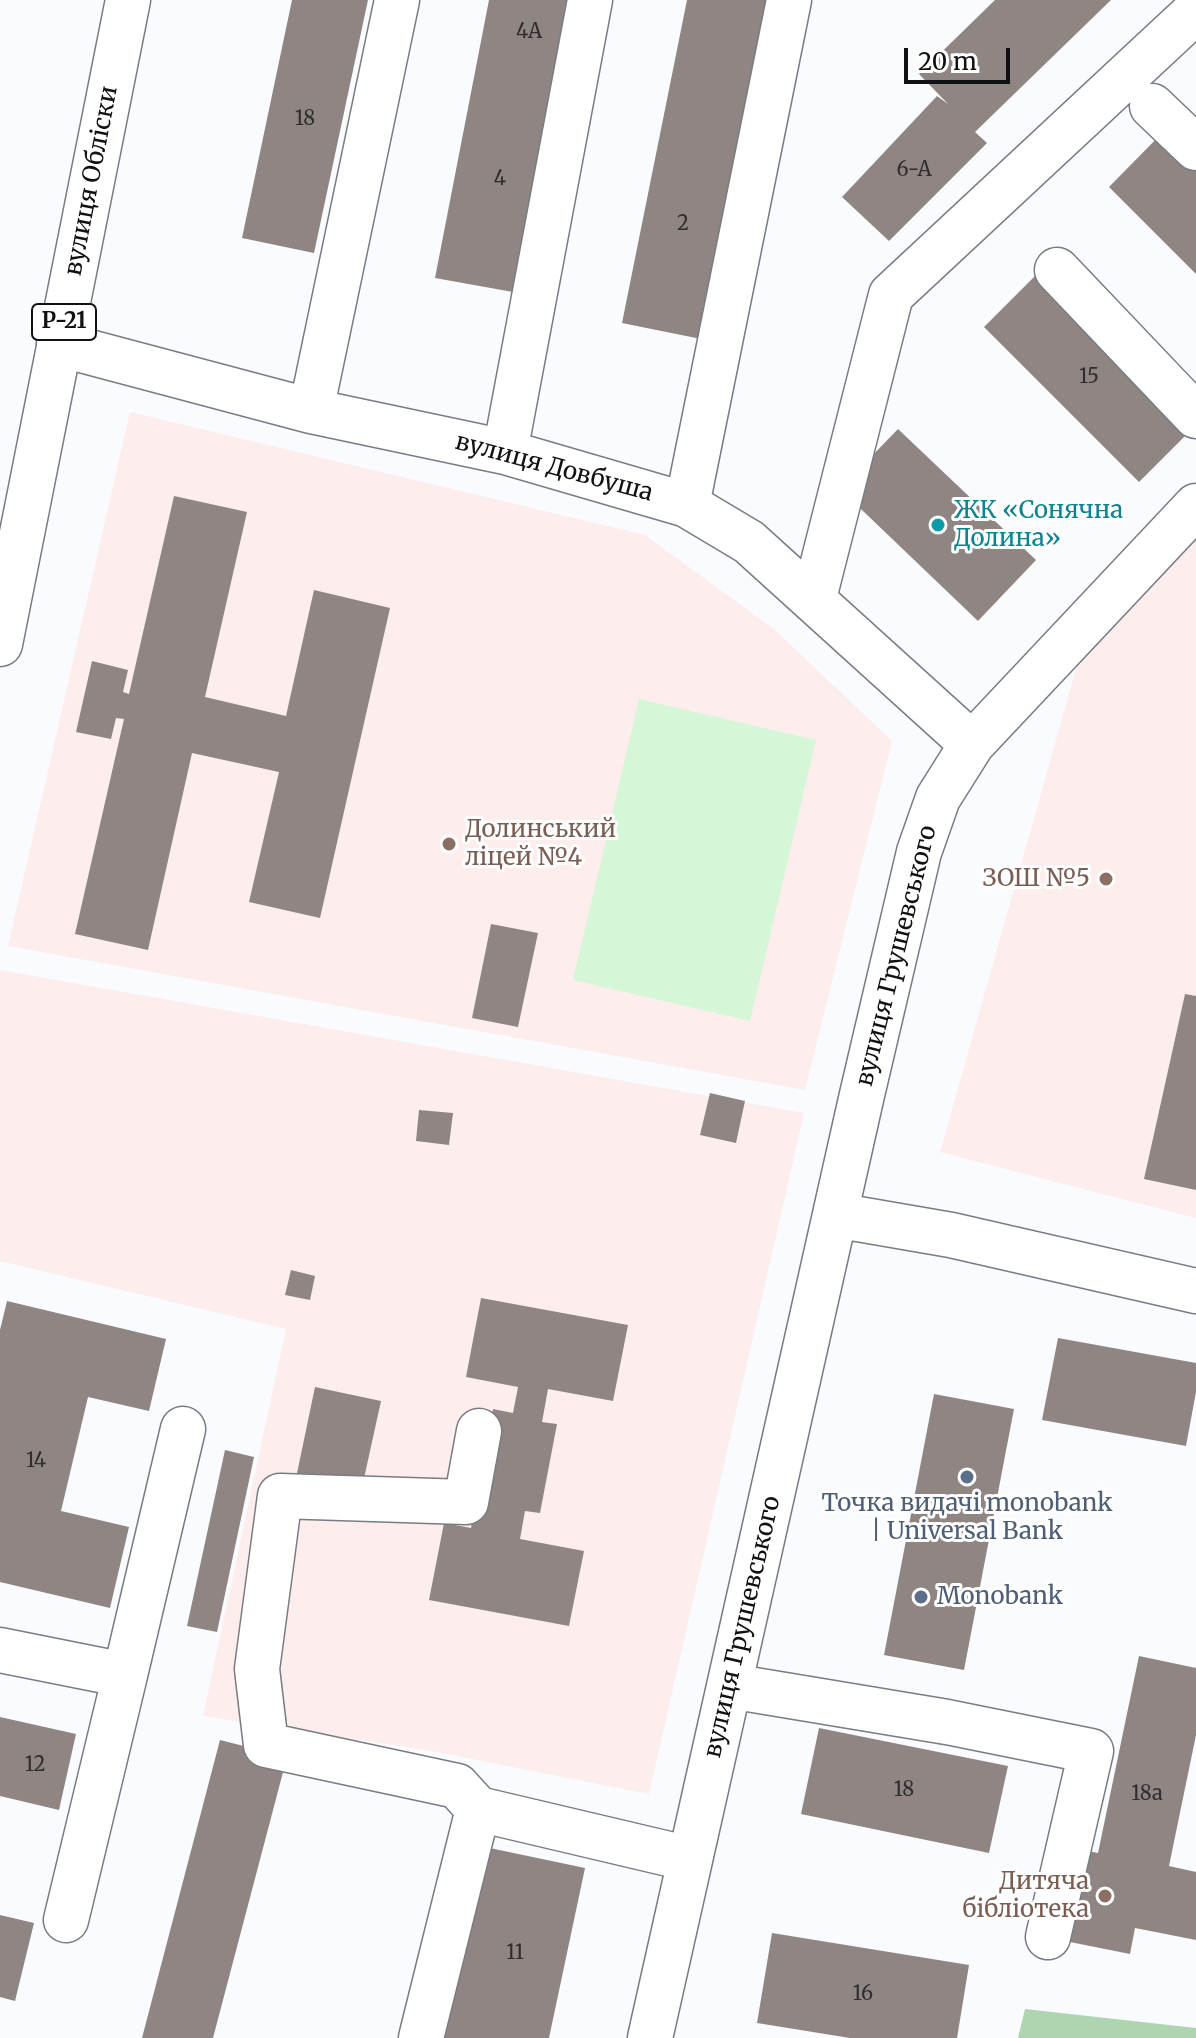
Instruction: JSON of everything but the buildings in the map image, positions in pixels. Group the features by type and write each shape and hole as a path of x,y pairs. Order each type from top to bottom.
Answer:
{"street":[{"name":"вулиця Обліски","path":"0,644 128,0"},
{"path":"311,411 397,0"},
{"path":"505,452 590,0"},
{"path":"687,505 789,0"},
{"path":"814,598 891,295 1196,11"},
{"path":"1152,106 1196,148"},
{"path":"1057,270 1196,416"},
{"name":"вулиця Довбуша","path":"59,344 311,411 505,452 687,505 749,542 972,744"},
{"name":"вулиця Грушевського","path":"650,2038 919,852 938,798 972,744 1196,506"},
{"path":"835,1215 951,1235 1196,1291"},
{"path":"66,1920 183,1429"},
{"path":"479,1431 466,1502 280,1496 257,1669 266,1745 457,1786 478,1809 690,1859"},
{"path":"0,1650 125,1675"},
{"path":"730,1686 947,1722 1091,1751 1048,1937"},
{"path":"421,2038 478,1809"}],"shaded area":[{"name":"Долинський ліцей №4","path":"130,412 645,535 774,629 892,741 805,1090 8,946"},
{"name":"ЗОШ №5","path":"1196,523 1196,1218 940,1152 1094,605"},
{"path":"0,970 804,1113 649,1794 437,1752 203,1716 286,1329 0,1261"}],"green space":[{"path":"639,699 816,740 750,1021 573,980"},
{"path":"1025,2009 1196,2028 1196,2038 1018,2038"}],"place":[{"name":"ЖК «Сонячна Долина»","path":"938,525"},
{"name":"Долинський ліцей №4","path":"449,844"},
{"name":"ЗОШ №5","path":"1106,879"},
{"name":"Точка видачі monobank | Universal Bank","path":"967,1477"},
{"name":"Monobank","path":"921,1597"},
{"name":"Дитяча бібліотека","path":"1105,1896"}]}
